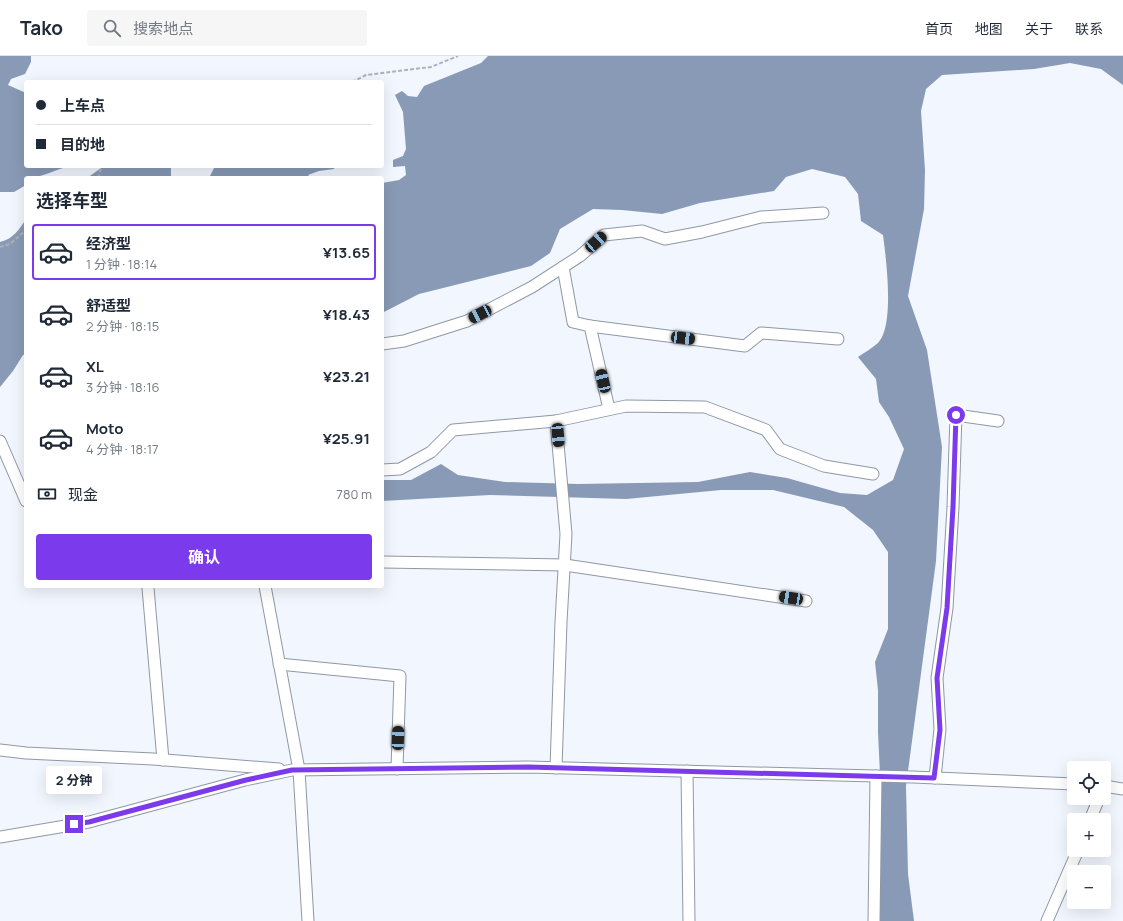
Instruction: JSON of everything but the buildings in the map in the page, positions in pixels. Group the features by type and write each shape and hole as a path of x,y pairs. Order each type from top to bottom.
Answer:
{"street":[{"path":"384,344 404,341 467,321 532,288 580,256 604,235 642,231 665,239 702,232 761,217 823,213"},
{"path":"563,267 572,322 590,326 745,346 761,333 838,339"},
{"path":"590,326 609,409"},
{"path":"384,470 400,469 431,452 453,430 556,421 626,406 705,407 766,430 780,449 824,466 873,474"},
{"path":"934,778 940,730 937,678 948,592 956,415 998,421"},
{"path":"556,421 566,534 556,768"},
{"path":"0,441 24,496"},
{"path":"384,562 565,565 806,600"},
{"path":"148,588 163,760"},
{"path":"264,588 279,664 295,770 308,921"},
{"path":"279,664 400,676 397,769"},
{"path":"0,750 26,753 163,760 295,770 556,768 914,777 1067,784"},
{"path":"0,837 89,822 246,780 295,770"},
{"path":"687,771 689,921"},
{"path":"874,921 876,776"},
{"path":"1111,787 1123,789"},
{"path":"1047,921 1075,857"}],"path":[{"path":"356,80 366,75 431,67 458,56"},
{"path":"0,247 10,244 24,232"}],"water":[{"path":"0,56 31,56 31,62 25,74 11,79 8,85 24,92 24,168 63,168 39,176 24,176 24,186 14,192 0,192"},
{"path":"488,56 1123,56 1123,85 1101,69 1070,63 1034,69 942,75 926,89 921,111 925,170 924,209 908,296 927,350 942,447 936,561 906,786 908,874 914,921 877,921 881,795 878,690 875,662 888,629 888,552 873,530 844,507 773,490 721,490 626,499 490,495 384,501 384,480 411,480 441,464 458,475 505,482 578,484 698,482 750,472 787,478 840,493 867,495 893,480 904,449 889,417 879,402 876,379 858,357 878,343 883,334 888,307 886,259 883,235 861,221 858,194 845,177 812,169 786,177 774,191 700,203 662,214 593,209 560,229 550,253 531,266 419,294 384,312 384,183 399,180 406,175 405,166 393,167 393,160 403,156 406,149 403,112 395,95 402,91 408,96 417,97 424,86 481,63"},
{"path":"101,168 171,168 171,176 90,176"},
{"path":"214,168 334,168 319,171 308,175 309,176 210,176"},
{"path":"24,222 24,355 0,387 0,242 9,239"}],"route":[{"path":"74,824 89,822 246,780 292,770 528,767 934,778 940,730 937,678 947,608 953,507 956,415"}]}
